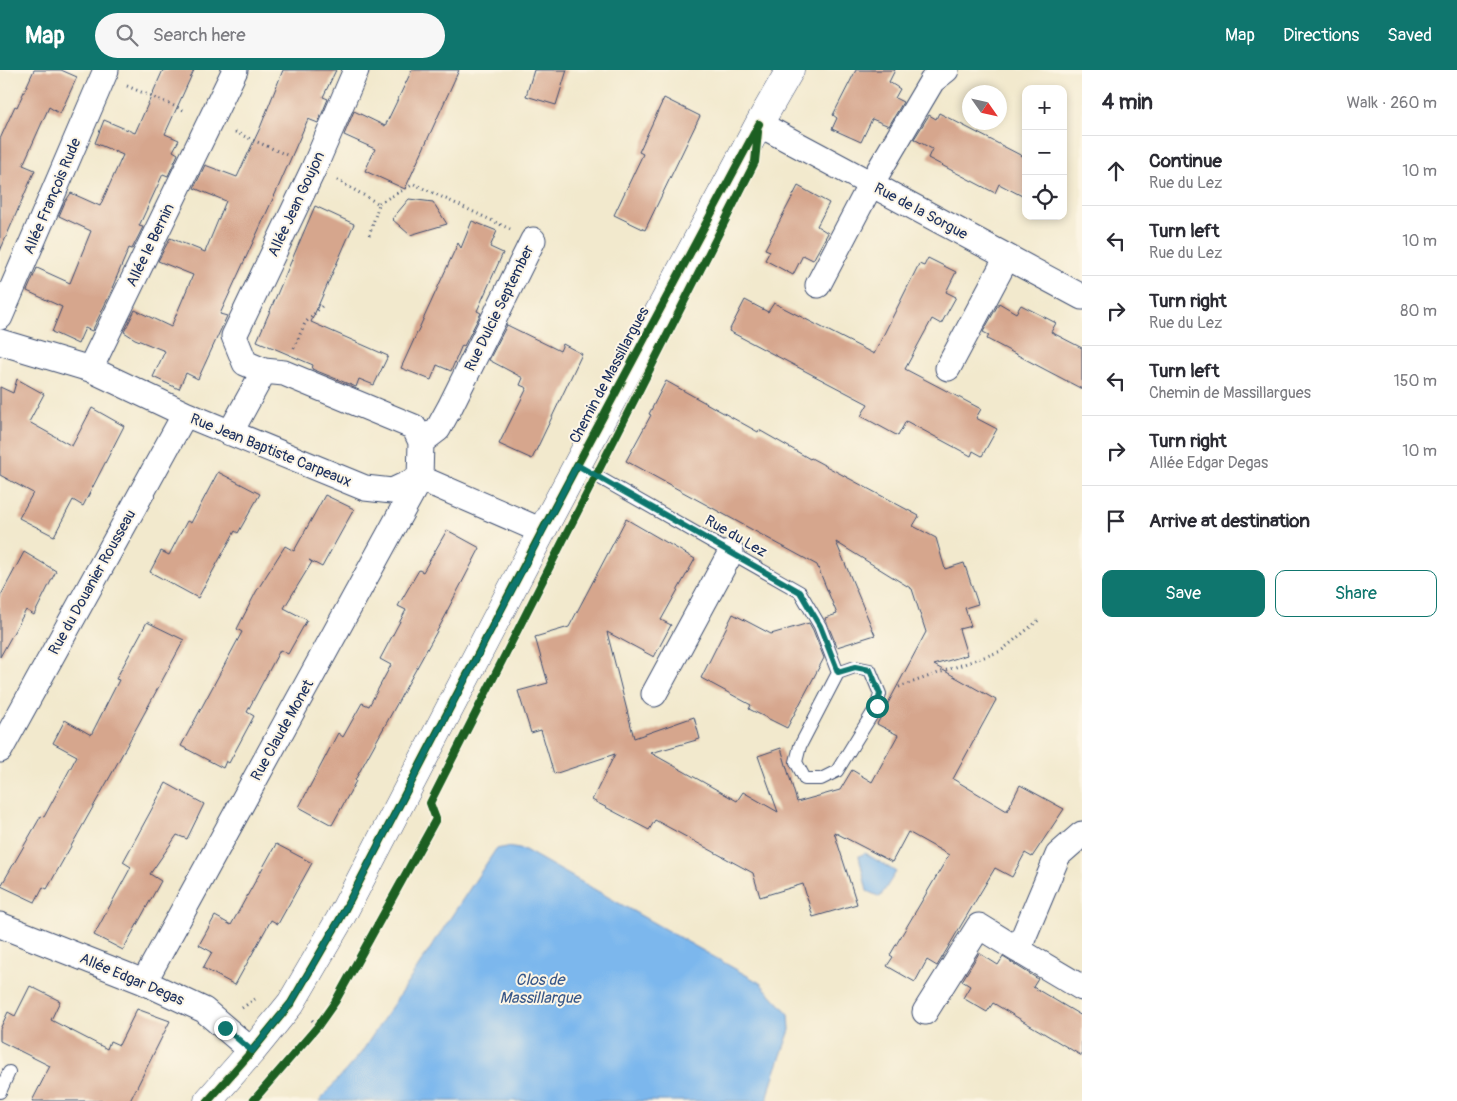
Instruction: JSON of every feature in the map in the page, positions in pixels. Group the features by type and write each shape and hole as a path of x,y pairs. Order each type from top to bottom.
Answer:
{"street":[{"name":"Allée le Bernin","path":"90,369 235,70"},
{"name":"Allée Jean Goujon","path":"274,372 245,363 234,336 314,168 356,70"},
{"path":"818,285 871,184 932,82 946,70"},
{"name":"Allée François Rude","path":"0,317 105,73"},
{"name":"Chemin de Massillargues","path":"208,1101 291,1003 340,919 542,531 784,76"},
{"name":"Rue de la Sorgue","path":"759,124 1082,297"},
{"name":"Rue Dulcie September","path":"422,442 438,429 533,240"},
{"path":"948,368 1007,257"},
{"name":"Rue Jean Baptiste Carpeaux","path":"0,342 90,369 184,414 365,488 392,491 420,478"},
{"path":"230,433 274,372 414,427 422,442 420,478 542,531"},
{"name":"Rue du Douanier Rousseau","path":"0,750 184,414"},
{"name":"Rue Claude Monet","path":"144,982 420,478"},
{"path":"654,694 731,552"},
{"path":"1018,950 1058,855 1082,834"},
{"name":"Allée Edgar Degas","path":"0,925 144,982 204,1010 252,1051"},
{"path":"925,1012 979,926 1082,988"}],"lane":[{"name":"Rue du Lez","path":"577,465 800,592 820,626 838,672"},
{"path":"855,667 870,670 880,694 877,706 837,771 821,779 805,779 796,762 800,746 838,672 855,667"},
{"path":"0,1092 9,1072"}],"path":[{"path":"314,168 379,204 368,236"},
{"path":"274,372 305,323 324,304"},
{"path":"880,694 1002,651 1040,619"},
{"path":"311,1033 324,1018"}],"water":[{"name":"Clos de Massillargue","path":"507,847 525,850 760,983 789,1014 790,1030 767,1101 319,1101 361,1053 496,849"},
{"path":"865,853 896,872 880,897 867,891 859,856"}],"building":[{"path":"34,70 61,70 77,77 60,114 49,107 23,165 35,170 0,251 0,139"},
{"path":"163,70 194,70 165,134 179,140 173,151 178,154 168,176 163,174 139,226 143,227 132,249 129,248 113,288 92,331 85,328 78,344 52,332 62,307 27,291 37,268 70,283 91,231 59,216 65,202 71,193 100,206 123,155 95,143 104,120 135,133"},
{"path":"283,70 336,70 323,97 328,99 318,123 308,119 220,314 227,316 198,379 186,373 179,389 153,377 165,351 135,339 124,332 135,310 171,327 193,275 158,261 170,238 205,252 226,201 194,188 205,165 237,177 260,128"},
{"path":"412,70 459,70 405,189 365,171 375,149 344,135 354,111 385,126"},
{"path":"534,70 567,70 556,105 526,96"},
{"path":"856,70 895,70 889,82 900,89 895,98 903,102 889,126 872,119 861,142 832,129 837,118 833,115"},
{"path":"664,98 700,116 645,230 614,215 643,154 639,152"},
{"path":"939,113 962,125 962,130 972,130 1022,156 1022,196 999,184 995,193 928,158 932,149 914,139 929,115 936,119"},
{"path":"798,186 829,203 817,226 828,233 813,260 803,255 793,275 765,260 770,251 765,249"},
{"path":"409,199 433,202 447,224 410,235 392,219"},
{"path":"315,206 354,224 311,322 388,356 374,385 359,379 356,387 312,369 313,365 257,341"},
{"path":"472,221 497,231 490,247 503,253 477,311 481,313 464,346 462,345 451,371 437,365 431,380 401,368 458,243 461,248"},
{"path":"928,258 956,272 946,292 956,297 941,324 932,319 905,369 981,409 976,418 997,429 982,456 973,451 971,456 906,421 898,436 861,416 868,404 729,331 745,300 768,312 774,303 874,354 919,264 924,266"},
{"path":"999,303 1016,313 1021,305 1056,323 1051,332 1082,348 1082,389 987,339 989,335 983,332"},
{"path":"507,325 560,351 563,344 582,354 532,459 499,444 527,388 520,385 523,378 489,360"},
{"path":"17,379 44,394 29,422 72,446 92,408 124,426 83,506 73,500 54,536 19,518 33,493 0,475 0,387 13,393"},
{"path":"666,381 758,432 759,430 919,516 913,526 936,538 945,569 964,563 978,604 965,608 971,626 959,629 967,655 934,665 996,700 953,779 1007,811 1020,785 1064,809 1032,857 1025,853 1012,877 995,868 937,966 927,960 915,982 887,966 893,957 890,955 949,855 908,832 892,862 834,832 857,904 813,917 803,884 760,897 753,873 655,820 649,830 592,800 615,754 554,774 541,730 531,733 518,691 548,683 535,637 569,627 626,519 695,559 661,620 671,625 654,657 607,632 634,738 694,717 700,739 651,753 737,801 743,792 778,812 758,756 781,748 797,802 840,790 852,770 872,782 898,735 877,724 926,632 912,589 836,542 875,635 837,647 825,618 837,614 817,565 626,461 651,415 649,414"},
{"path":"218,472 260,494 238,533 235,531 198,598 150,572 161,551 169,555 187,521 191,523"},
{"path":"325,495 354,509 322,567 309,560 312,562 284,608 307,620 288,654 280,650 247,712 254,716 229,763 226,761 223,768 181,746 242,632 237,629 256,592 285,546 294,551"},
{"path":"447,530 480,548 447,613 332,825 299,807 338,733 343,737 362,703 369,706 391,665 380,659 406,610 398,606 419,570 423,572"},
{"path":"24,552 56,571 34,615 26,610 0,657 0,597"},
{"path":"733,614 771,634 809,623 813,630 824,658 787,728 749,709 751,705 701,678"},
{"path":"147,622 184,640 111,775 47,889 43,887 35,902 1,886 41,816 44,817 77,756 53,743 65,720 91,735 119,680 116,679"},
{"path":"166,783 204,804 187,839 177,835 150,874 161,881 123,950 94,935 131,867 123,862"},
{"path":"276,844 312,863 278,924 271,920 235,985 203,968 212,952 199,945 215,916 231,925"},
{"path":"979,953 998,965 1003,957 1038,979 1033,987 1082,1016 1082,1056 993,1003 987,1012 963,998 970,986 962,981"},
{"path":"30,986 60,1001 51,1020 107,1049 110,1041 119,1045 137,1009 170,1021 130,1101 32,1101 50,1066 0,1041 0,1029 8,1012 15,1016"}],"cycle path":[{"path":"208,1101 291,1003 340,919 542,531 759,124"},
{"path":"253,1101 318,1026 335,1002 436,819 430,803 755,162 758,132"}],"route":[{"path":"225,1028 252,1051 291,1003 340,919 577,465 800,592 820,626 838,672 855,667 870,670 880,694 877,706"}]}
